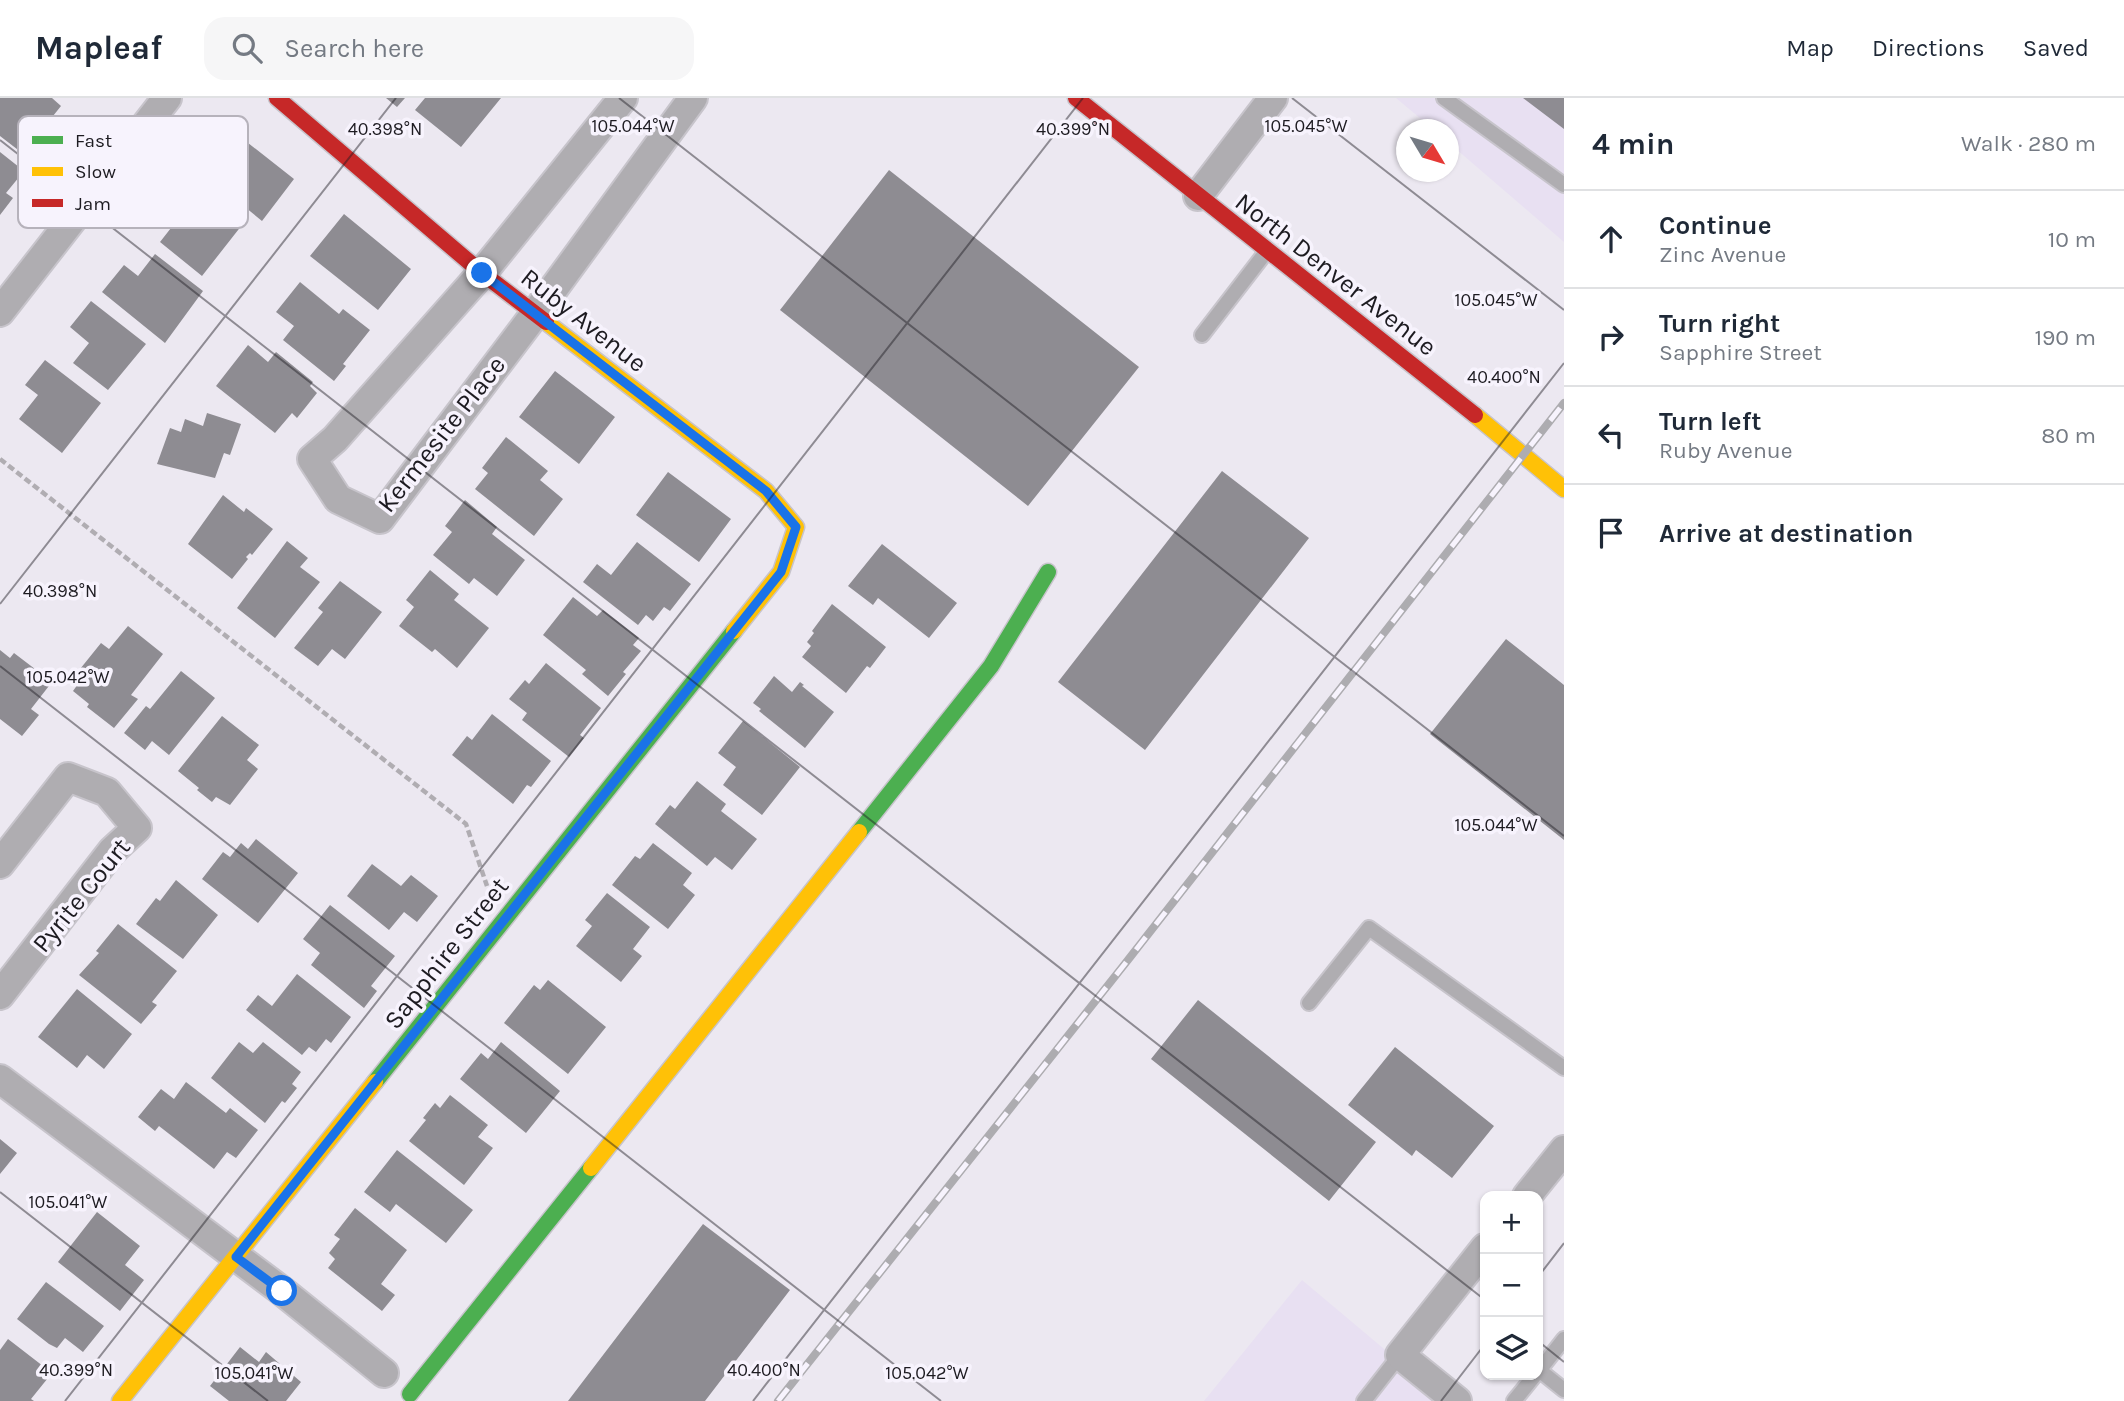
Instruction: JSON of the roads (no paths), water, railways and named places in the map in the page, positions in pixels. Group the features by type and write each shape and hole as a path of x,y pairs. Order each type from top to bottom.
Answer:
{"street":[{"path":"153,116 167,98"},
{"name":"Ruby Avenue","path":"277,98 482,273 766,491 796,527"},
{"name":"Kermesite Place","path":"623,98 482,273 335,439 312,459 338,499 380,519 693,98"},
{"name":"North Denver Avenue","path":"1076,98 1485,423 1564,489"},
{"path":"1198,197 1273,98"},
{"path":"0,312 66,228"},
{"name":"Sapphire Street","path":"120,1401 781,572 796,527"},
{"path":"0,1079 236,1257 402,1387 991,666 1048,572"},
{"name":"Pyrite Court","path":"0,864 68,778 107,792 137,828 112,851 0,995"},
{"path":"1531,1191 1564,1150"},
{"path":"1457,1401 1399,1355 1480,1254"}],"lane":[{"path":"1444,98 1564,185"},
{"path":"1202,335 1267,251"},
{"path":"1309,1003 1369,928 1564,1068"},
{"path":"1543,1365 1564,1339"},
{"path":"1364,1401 1399,1355"},
{"path":"1543,1376 1564,1390"},
{"path":"1514,1401 1531,1380"}],"railway":[{"path":"778,1401 1564,403"}]}
